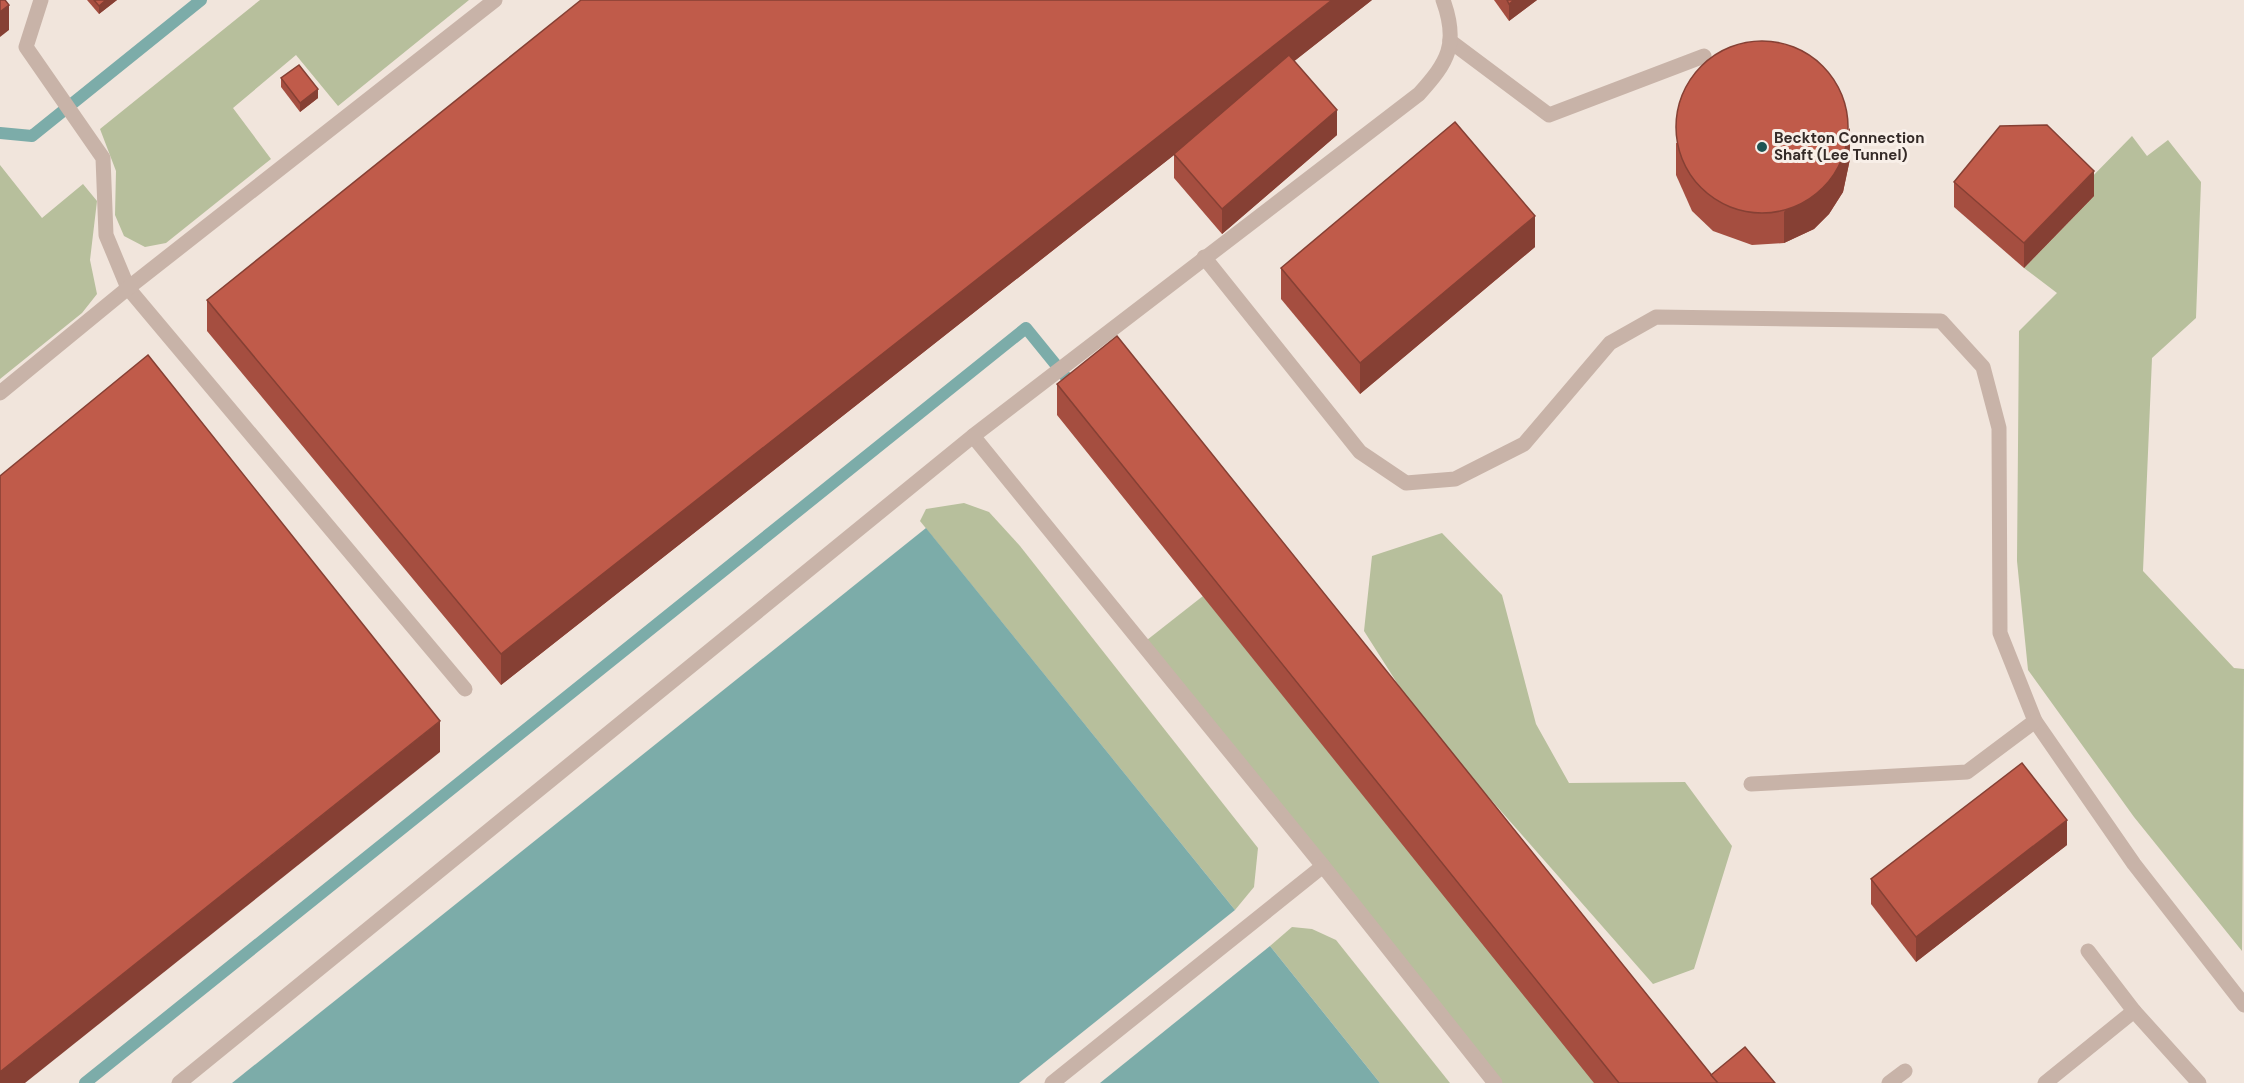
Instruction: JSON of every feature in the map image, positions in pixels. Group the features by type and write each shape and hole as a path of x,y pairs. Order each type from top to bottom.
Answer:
{"lane":[{"path":"41,0 26,47 103,158 106,235 128,288 465,689"},
{"path":"0,393 128,288 495,0"},
{"path":"179,1083 973,436 1419,94 1442,68 1450,41 1449,16 1443,0"},
{"path":"1450,41 1549,116 1704,56"},
{"path":"1204,257 1360,452 1406,483 1455,479 1524,444 1610,343 1656,317 1941,321 1983,368 1999,429 2000,633 2035,720 2134,864 2244,1005"},
{"path":"973,436 1323,866 1495,1083"},
{"path":"1751,784 1967,772 2035,720"},
{"path":"1052,1083 1323,866"},
{"path":"2088,951 2134,1011 2199,1083"},
{"path":"2045,1083 2134,1011"},
{"path":"1889,1083 1905,1071"}],"green space":[{"path":"260,0 469,0 338,106 296,55 233,108 271,159 166,243 145,247 124,236 115,215 116,171 100,129"},
{"path":"2132,136 2147,156 2168,140 2201,182 2196,318 2152,358 2143,571 2234,668 2244,669 2242,951 2134,817 2028,670 2017,561 2019,331 2057,293 2024,268 2094,196 2084,185"},
{"path":"0,165 42,218 83,184 97,201 90,260 97,294 82,313 0,379"},
{"path":"964,503 989,512 1020,546 1258,848 1254,887 1235,910 920,521 926,509"},
{"path":"1442,533 1502,595 1536,724 1569,783 1685,782 1732,846 1694,969 1653,984 1420,719 1364,631 1372,556"},
{"path":"1203,596 1595,1083 1502,1083 1147,640"},
{"path":"1292,927 1312,929 1336,940 1450,1083 1380,1083 1270,946"}],"water":[{"path":"926,528 1235,910 1019,1083 232,1083"},
{"path":"1270,946 1380,1083 1100,1083"}],"building":[{"path":"0,0 5,0 9,5 0,12"},
{"path":"94,0 106,0 99,6"},
{"path":"581,0 1332,0 501,654 207,300"},
{"name":"Beckton Connection Shaft (Lee Tunnel)","path":"1762,41 1779,42 1795,47 1810,55 1823,66 1834,79 1842,94 1847,110 1847,144 1842,160 1834,175 1823,188 1810,199 1795,207 1779,212 1762,213 1745,212 1729,207 1714,199 1701,188 1690,175 1682,160 1677,144 1676,127 1677,110 1682,94 1690,79 1701,66 1714,55 1729,47 1745,42"},
{"path":"1289,55 1337,110 1222,209 1174,154"},
{"path":"299,65 318,89 300,103 281,78"},
{"path":"1455,122 1535,216 1360,363 1281,268"},
{"path":"2047,125 2094,171 2024,243 1954,182 2000,126"},
{"path":"1117,336 1718,1083 1619,1083 1057,384"},
{"path":"148,355 440,721 0,1072 0,476"},
{"path":"2022,763 2067,820 1916,937 1871,879"},
{"path":"1745,1047 1775,1083 1718,1083 1711,1075"}],"waterway":[{"path":"0,133 32,136 201,0"},
{"path":"85,1083 1026,328 1065,376"}],"place":[{"name":"Beckton Connection Shaft (Lee Tunnel)","path":"1762,147"}]}
